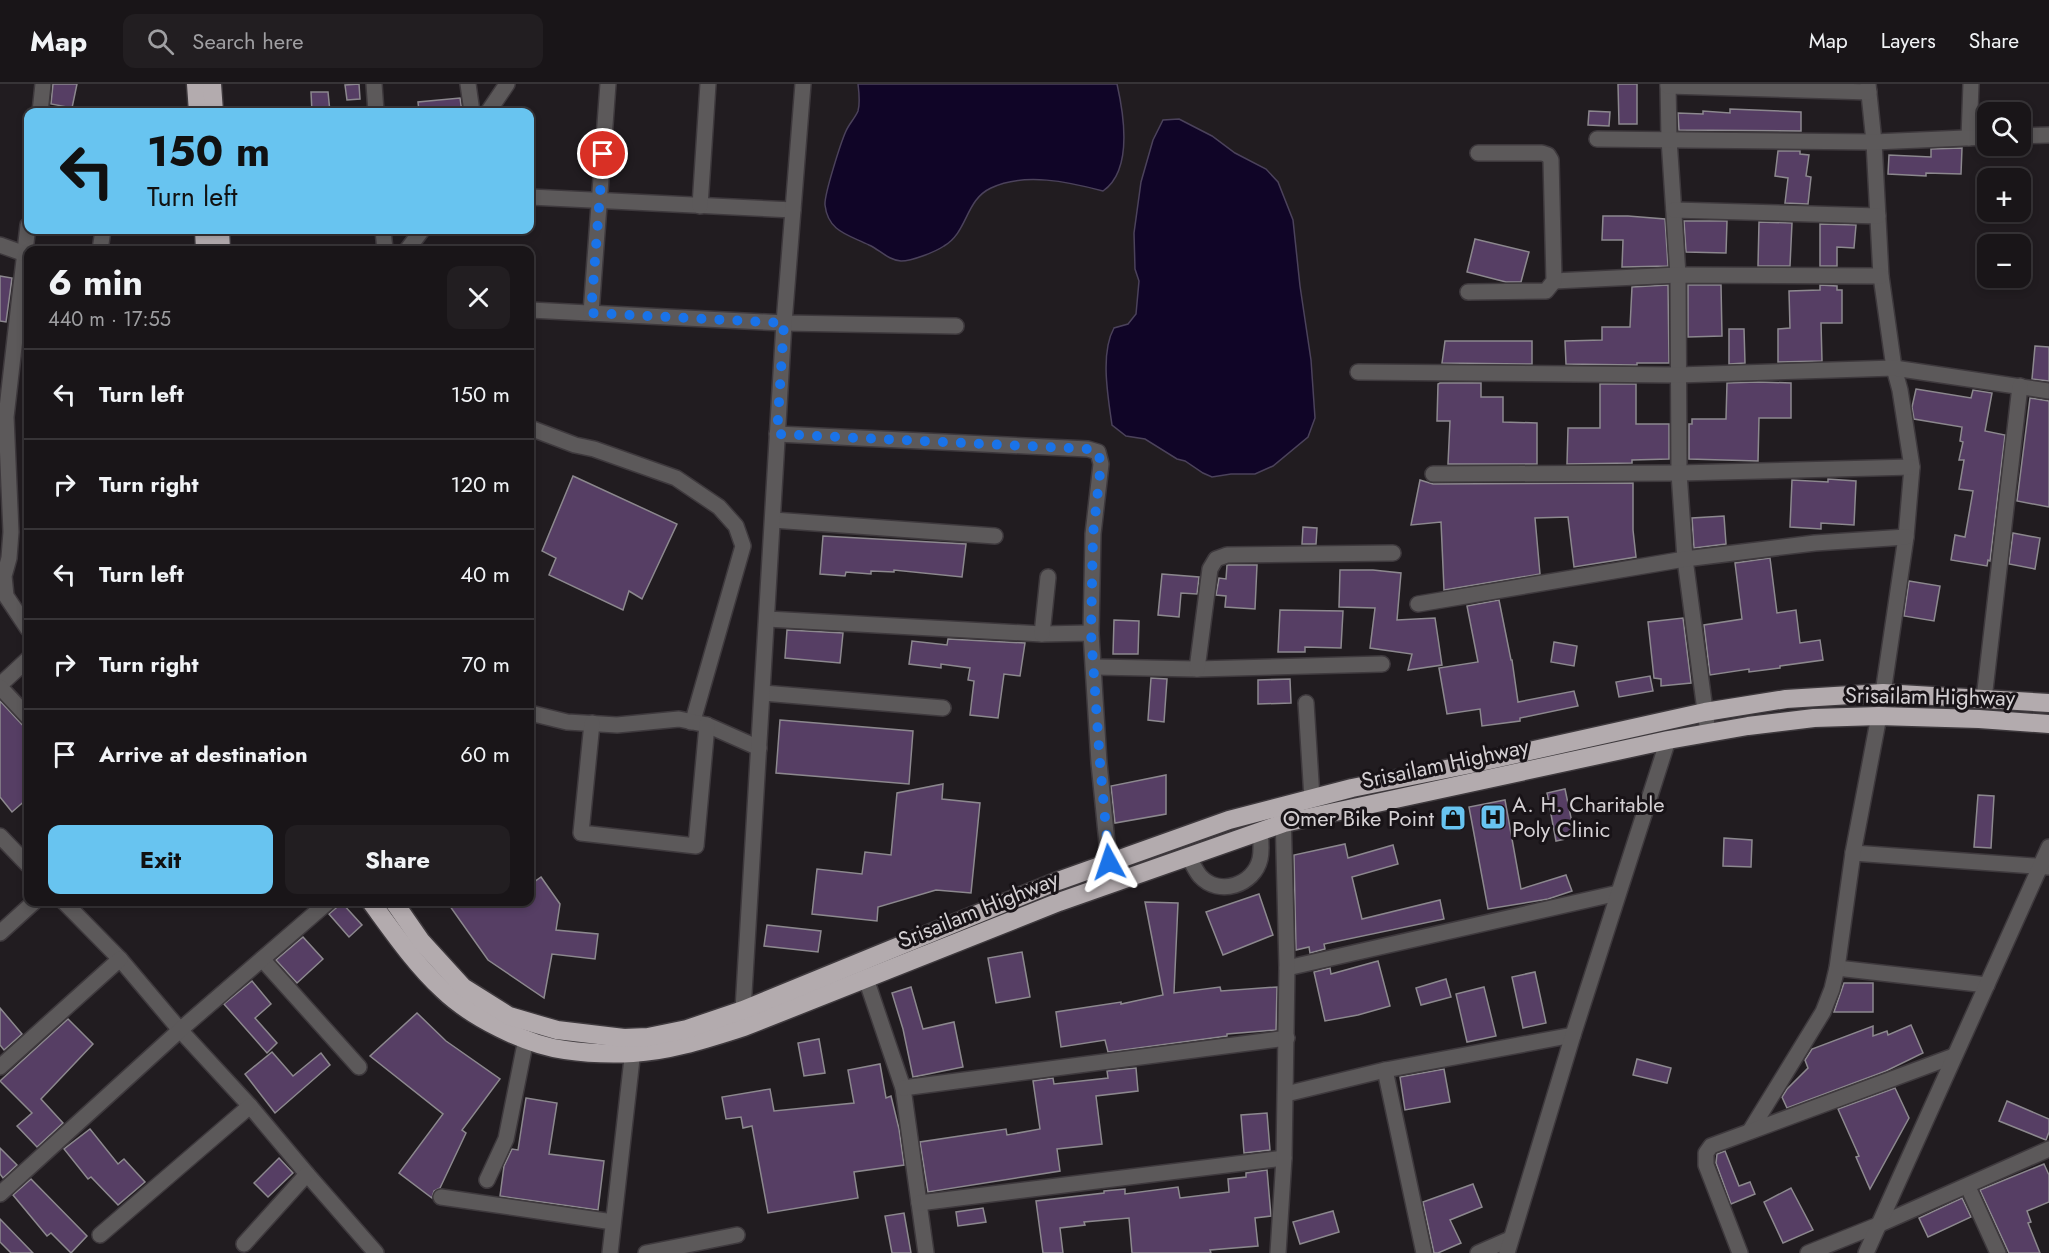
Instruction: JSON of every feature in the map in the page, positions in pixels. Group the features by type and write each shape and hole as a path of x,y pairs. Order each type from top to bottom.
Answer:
{"highway":[{"path":"196,84 198,108"},
{"path":"212,84 214,108"},
{"name":"Srisailam Highway","path":"397,906 421,941 463,987 509,1016 557,1030 663,1049 723,1034 1059,902 1260,831 1283,814 1312,798 1352,788 1705,712 1786,699 1883,693 2049,703"},
{"name":"Srisailam Highway","path":"373,906 400,942 444,991 483,1019 526,1039 564,1050 634,1045 648,1037 687,1029 743,1010 1058,880 1229,820 1283,814 1708,733 1814,718 1879,716 2049,724"}],"street":[{"path":"40,108 43,84"},
{"path":"374,84 376,108"},
{"path":"468,84 471,108"},
{"path":"491,108 507,84"},
{"path":"591,313 608,84"},
{"path":"700,206 708,84"},
{"path":"743,1010 784,323 803,84"},
{"path":"1969,138 1971,84"},
{"path":"1708,733 1685,559 1679,473 1678,275 1669,139 1668,85 1868,88 1874,142 1881,276 1894,368 1900,390 1912,467 1906,537 1883,693"},
{"path":"2031,136 2049,135"},
{"path":"1597,139 1874,142 1977,138"},
{"path":"1468,292 1546,291 1554,281 1551,160 1548,155 1542,153 1478,153"},
{"path":"534,198 793,210"},
{"path":"1674,210 1878,216"},
{"path":"0,245 24,254"},
{"path":"24,271 6,367 3,418 11,532 9,558 4,576 6,596 24,623"},
{"path":"1554,281 1678,275 1881,276"},
{"path":"534,310 784,323 956,326"},
{"path":"1358,372 1678,375 1894,368 2049,391"},
{"path":"1984,699 2020,386"},
{"path":"534,429 676,478 720,507 736,526 743,546 691,722"},
{"path":"777,434 1088,449 1098,452 1101,464 1093,534 1091,633 1109,862"},
{"path":"1433,474 1679,473 1912,467"},
{"path":"773,520 995,536"},
{"path":"1418,604 1685,559 1815,543 1906,537"},
{"path":"1197,669 1210,569 1216,559 1227,555 1394,553"},
{"path":"1042,634 1048,577"},
{"path":"767,619 1042,634 1091,633"},
{"path":"24,662 0,686 24,713"},
{"path":"1095,667 1197,669 1382,664"},
{"path":"763,693 943,708"},
{"path":"1306,703 1312,798"},
{"path":"534,714 567,722 617,725 679,719 707,725 759,748"},
{"path":"1750,1131 1823,1012 1832,989 1879,716"},
{"path":"592,723 581,833 696,846 707,725"},
{"path":"1478,1253 1509,1246 1572,1035 1668,740"},
{"path":"1278,1253 1284,1158 1287,1038 1283,814"},
{"path":"1188,856 1200,877 1209,883 1217,886 1235,885 1247,880 1256,870 1261,848 1260,831"},
{"path":"0,836 24,861"},
{"path":"1866,1253 1954,1056 2045,867 2049,847"},
{"path":"1854,853 2045,867"},
{"path":"1287,968 1618,893"},
{"path":"0,933 30,906"},
{"path":"68,906 120,959 376,1253"},
{"path":"0,1194 180,1030 323,906"},
{"path":"0,1068 120,959"},
{"path":"262,959 359,1066"},
{"path":"860,961 903,1088 926,1253"},
{"path":"1837,968 1987,985"},
{"path":"1286,1094 1385,1070 1572,1035"},
{"path":"903,1088 1287,1038"},
{"path":"486,1180 506,1139 526,1039"},
{"path":"610,1253 634,1045"},
{"path":"1740,1253 1706,1165 1706,1153 1711,1146 1954,1056"},
{"path":"1385,1070 1424,1253"},
{"path":"100,1236 250,1106"},
{"path":"1808,1253 1968,1187 2049,1149"},
{"path":"919,1203 1284,1158"},
{"path":"244,1244 307,1174"},
{"path":"1968,1187 1998,1253"},
{"path":"441,1197 612,1222"},
{"path":"646,1253 737,1234"}],"shaded area":[{"path":"858,84 1117,84 1124,126 1119,170 1113,182 1103,191 1047,180 1018,180 991,188 976,200 952,240 917,258 906,261 896,260 835,227 830,221 825,205 840,146 858,111"},
{"path":"1179,119 1266,169 1278,182 1293,220 1311,360 1315,418 1308,437 1273,466 1255,474 1212,477 1145,439 1126,436 1112,425 1106,375 1107,350 1114,328 1128,324 1136,314 1139,281 1135,269 1134,233 1141,182 1153,140 1163,120"}],"building":[{"path":"53,84 77,84 72,108 51,104"},
{"path":"359,84 360,99 347,100 345,85"},
{"path":"1618,84 1637,84 1637,124 1619,124"},
{"path":"311,92 328,92 330,108 312,108"},
{"path":"460,98 461,108 419,108 418,102"},
{"path":"1730,109 1801,112 1801,131 1679,130 1678,113 1703,114 1703,111 1730,113"},
{"path":"1589,111 1610,112 1609,126 1588,125"},
{"path":"1962,148 1961,174 1926,173 1926,176 1888,174 1889,155 1931,157 1931,149"},
{"path":"1778,151 1800,151 1800,154 1809,155 1806,176 1811,177 1808,204 1785,203 1788,178 1775,176"},
{"path":"1603,216 1665,219 1668,266 1622,267 1623,240 1602,240"},
{"path":"1684,221 1727,221 1726,253 1686,252"},
{"path":"1759,222 1792,223 1790,266 1758,266"},
{"path":"1820,224 1856,225 1854,248 1837,247 1837,266 1820,266"},
{"path":"1475,239 1529,252 1521,282 1506,282 1467,272"},
{"path":"0,276 12,278 6,322 0,321"},
{"path":"1668,285 1669,363 1566,364 1565,341 1602,340 1602,327 1630,327 1632,287"},
{"path":"1688,285 1721,285 1722,336 1688,337"},
{"path":"1820,285 1837,286 1837,290 1842,290 1842,323 1821,323 1822,361 1778,362 1778,329 1790,328 1789,291 1820,290"},
{"path":"1729,329 1744,329 1745,363 1729,364"},
{"path":"1445,341 1532,341 1532,364 1442,363"},
{"path":"2035,346 2049,347 2049,381 2032,379"},
{"path":"1481,383 1481,397 1503,397 1503,422 1537,423 1537,464 1448,464 1450,421 1437,421 1438,384"},
{"path":"1727,383 1791,383 1791,418 1759,418 1758,461 1689,459 1689,424 1692,424 1692,419 1726,419"},
{"path":"1600,384 1636,384 1636,424 1669,424 1669,459 1632,460 1632,463 1567,464 1568,428 1600,428"},
{"path":"1916,389 1971,398 1973,390 1992,393 1985,431 2005,435 1990,561 1988,560 1987,566 1951,560 1955,535 1965,537 1973,491 1959,489 1964,460 1959,460 1963,442 1960,441 1962,427 1914,419 1912,407"},
{"path":"2030,398 2049,401 2049,507 2017,501"},
{"path":"573,476 677,524 642,599 629,591 623,610 549,575 556,558 542,551"},
{"path":"1828,479 1856,481 1854,525 1821,523 1821,529 1790,527 1792,480 1828,482"},
{"path":"1420,480 1433,484 1633,483 1633,530 1636,557 1574,567 1568,517 1535,518 1540,574 1444,590 1441,522 1411,525"},
{"path":"1724,516 1726,544 1694,548 1692,518"},
{"path":"1303,527 1317,528 1316,544 1302,544"},
{"path":"2013,533 2040,538 2035,569 2009,564"},
{"path":"823,536 966,544 962,577 894,570 894,572 871,571 871,574 846,572 845,576 820,574"},
{"path":"1770,558 1777,613 1796,610 1800,643 1820,640 1823,660 1780,666 1780,668 1749,672 1749,669 1710,675 1704,625 1742,619 1735,563"},
{"path":"1227,565 1257,565 1255,609 1225,607 1226,596 1216,595 1219,578 1226,579"},
{"path":"1340,570 1401,573 1397,620 1435,618 1442,665 1408,670 1412,654 1370,648 1375,608 1339,607"},
{"path":"1162,574 1199,577 1197,594 1181,593 1179,617 1158,615"},
{"path":"1909,581 1940,586 1934,621 1904,616"},
{"path":"1499,600 1518,702 1574,691 1578,706 1520,718 1520,721 1482,726 1480,709 1447,714 1439,668 1478,662 1467,606"},
{"path":"1280,610 1343,611 1341,648 1305,647 1305,652 1278,652"},
{"path":"1683,618 1691,683 1661,686 1661,679 1654,678 1648,622"},
{"path":"1114,620 1139,621 1138,654 1113,654"},
{"path":"787,630 843,633 840,663 785,658"},
{"path":"948,639 1025,643 1020,676 1004,674 998,718 970,715 974,681 968,680 970,668 941,664 941,668 909,664 912,641 947,645"},
{"path":"1554,642 1577,646 1574,666 1551,662"},
{"path":"1650,676 1653,691 1619,697 1616,682"},
{"path":"1151,678 1167,679 1164,722 1148,720"},
{"path":"1290,679 1291,703 1258,704 1258,680"},
{"path":"0,701 24,727 24,802 12,812 0,797"},
{"path":"780,720 913,731 909,784 776,773"},
{"path":"1166,775 1166,814 1115,823 1111,786"},
{"path":"943,784 942,799 980,803 971,893 936,890 878,907 877,921 812,914 817,869 862,874 865,852 891,855 897,793"},
{"path":"1565,789 1575,837 1556,841 1547,793"},
{"path":"1978,795 1994,796 1991,848 1974,847"},
{"path":"1505,800 1521,889 1566,875 1572,891 1548,899 1488,909 1469,807"},
{"path":"1724,838 1752,840 1751,867 1723,866"},
{"path":"1345,844 1348,858 1393,845 1398,864 1352,877 1362,919 1440,900 1444,919 1324,944 1325,949 1310,953 1309,947 1296,950 1294,855"},
{"path":"541,877 560,904 556,930 598,934 595,959 552,954 544,998 488,960 450,906 534,906 534,882"},
{"path":"1259,894 1273,935 1223,955 1206,912"},
{"path":"1145,902 1178,903 1174,993 1220,987 1221,991 1277,987 1276,1030 1227,1034 1227,1036 1108,1052 1105,1040 1061,1047 1056,1012 1121,1002 1121,1004 1163,995"},
{"path":"338,906 345,906 362,925 349,937 329,914"},
{"path":"767,925 821,931 818,952 764,946"},
{"path":"303,937 323,959 297,983 276,960"},
{"path":"1022,952 1030,997 996,1003 988,958"},
{"path":"1378,961 1390,1006 1325,1021 1314,972 1330,968 1331,974"},
{"path":"1535,972 1546,1023 1523,1028 1512,977"},
{"path":"1446,979 1451,997 1421,1005 1416,988"},
{"path":"252,981 271,1004 255,1018 277,1043 267,1053 224,1004"},
{"path":"1844,983 1873,983 1873,1012 1834,1012"},
{"path":"911,987 923,1029 954,1022 963,1067 913,1077 903,1029 892,993"},
{"path":"1484,987 1496,1036 1467,1042 1456,994"},
{"path":"0,1008 22,1034 4,1050 0,1045"},
{"path":"417,1013 446,1041 500,1079 462,1130 466,1133 440,1188 434,1191 432,1198 399,1173 443,1114 370,1056"},
{"path":"68,1019 93,1044 41,1099 63,1123 37,1147 17,1126 32,1113 0,1081"},
{"path":"1911,1025 1923,1053 1886,1071 1787,1108 1782,1097 1808,1068 1805,1060 1812,1049 1873,1026 1873,1036 1887,1031 1888,1035"},
{"path":"819,1039 825,1073 804,1076 798,1043"},
{"path":"272,1052 293,1076 321,1053 330,1065 275,1113 245,1074"},
{"path":"1637,1059 1671,1068 1667,1083 1633,1075"},
{"path":"880,1064 886,1098 891,1096 899,1129 904,1165 854,1172 858,1198 768,1213 752,1126 743,1128 741,1117 726,1119 722,1097 770,1089 774,1111 854,1103 848,1070"},
{"path":"1136,1068 1138,1091 1096,1096 1102,1144 1057,1149 1060,1171 928,1192 920,1142 1006,1129 1007,1135 1040,1129 1033,1081 1053,1078 1054,1084 1108,1078 1107,1071"},
{"path":"1444,1069 1450,1102 1405,1110 1400,1077"},
{"path":"1895,1088 1909,1118 1870,1189 1856,1157 1859,1156 1838,1109"},
{"path":"526,1098 557,1103 549,1154 604,1161 598,1210 500,1196 504,1166 512,1149 518,1150"},
{"path":"2007,1101 2049,1119 2049,1132 2046,1140 1999,1121"},
{"path":"1267,1113 1270,1150 1244,1153 1241,1115"},
{"path":"90,1129 118,1164 124,1159 145,1182 118,1205 91,1177 88,1179 64,1149"},
{"path":"0,1148 17,1165 3,1178 0,1174"},
{"path":"1725,1151 1739,1186 1750,1182 1755,1194 1731,1204 1716,1163 1717,1154"},
{"path":"279,1158 293,1173 268,1197 254,1183"},
{"path":"2044,1164 2049,1175 2049,1202 2027,1211 2031,1222 2028,1223 2040,1253 2009,1253 1980,1190"},
{"path":"1267,1170 1271,1216 1255,1218 1258,1246 1210,1250 1211,1253 1132,1253 1129,1218 1084,1222 1085,1225 1060,1228 1063,1253 1043,1253 1036,1201 1125,1189 1125,1194 1178,1187 1180,1198 1229,1192 1228,1179 1246,1177 1246,1173"},
{"path":"31,1179 87,1236 71,1253 51,1233 47,1236 13,1195"},
{"path":"1473,1184 1482,1207 1450,1220 1461,1243 1434,1253 1423,1202"},
{"path":"1791,1188 1813,1230 1783,1243 1764,1202"},
{"path":"1962,1198 1971,1217 1928,1237 1919,1218"},
{"path":"983,1208 986,1222 958,1226 956,1212"},
{"path":"1333,1211 1339,1232 1300,1244 1293,1222"},
{"path":"904,1213 911,1253 892,1253 885,1216"},
{"path":"0,1219 33,1253 11,1253 0,1242"}],"place":[{"name":"A. H. Charitable Poly Clinic","path":"1493,817"},
{"name":"Omer Bike Point","path":"1453,818"}],"route":[{"path":"603,154 591,313 784,323 777,434 1088,449 1098,452 1101,464 1093,534 1091,633 1109,862"}]}
